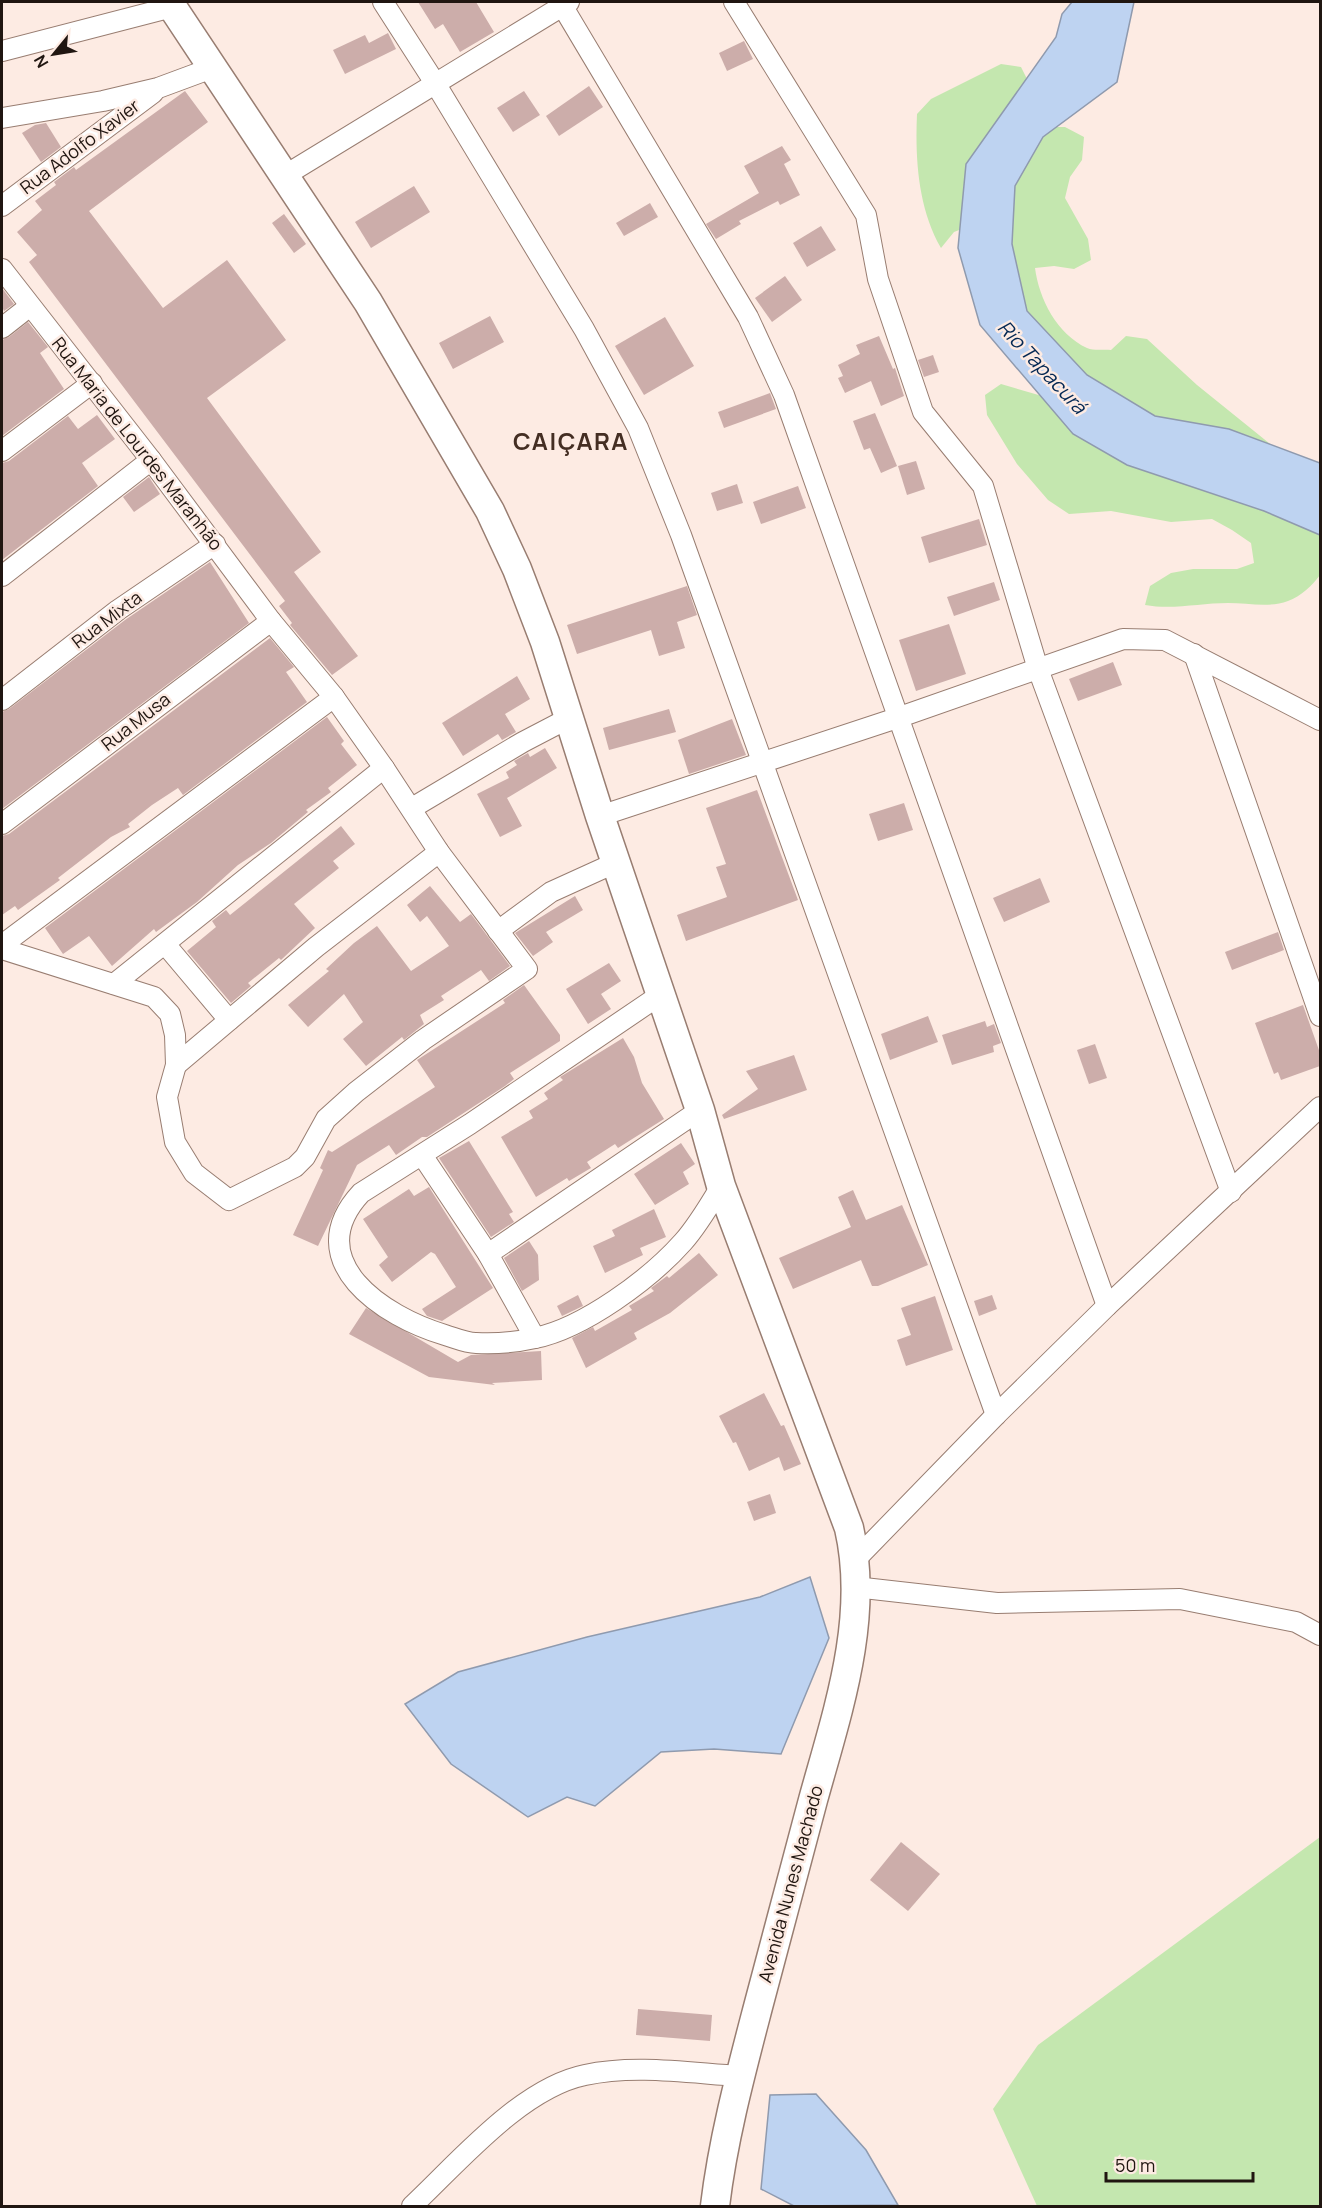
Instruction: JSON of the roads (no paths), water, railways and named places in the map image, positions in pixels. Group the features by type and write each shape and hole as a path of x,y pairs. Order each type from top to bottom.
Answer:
{"main road":[{"name":"Avenida Nunes Machado","path":"171,4 368,302 490,511 517,569 545,642 600,816 700,1110 721,1186 849,1528 856,1573 854,1633 838,1708 740,2076 719,2171 715,2206"}],"street":[{"path":"383,2 435,83 584,329 638,428 681,536 996,1415"},
{"path":"734,2 866,215 878,279 923,412 983,486 1038,669 1230,1192"},
{"path":"284,176 564,3 748,317 783,395 1107,1306"},
{"path":"2,51 171,4"},
{"path":"2,118 103,101 158,88 212,68"},
{"name":"Rua Adolfo Xavier","path":"2,207 158,88"},
{"name":"Rua Maria de Lourdes Maranhão","path":"2,269 151,460 271,621 334,697 412,808 439,852 527,969 423,1040 356,1092 326,1119 304,1158 295,1167 229,1200 194,1173 175,1142 166,1097 176,1065"},
{"path":"2,328 30,306"},
{"path":"2,452 92,383"},
{"path":"2,576 151,460"},
{"name":"Rua Mixta","path":"2,700 118,610 215,544"},
{"name":"Rua Musa","path":"2,824 271,621"},
{"path":"600,816 1132,638 1165,640 1320,720"},
{"path":"1194,654 1320,1016"},
{"path":"2,945 334,697"},
{"path":"412,808 523,742 569,718"},
{"path":"114,984 384,768"},
{"path":"176,1065 316,947 439,852"},
{"path":"498,931 552,892 616,862"},
{"path":"165,944 229,1020"},
{"path":"2,950 154,997 170,1014 176,1035 176,1065"},
{"path":"660,995 422,1155 361,1193 347,1210 341,1222 338,1242 345,1269 372,1299 411,1323 474,1344 535,1338 594,1313 660,1264 702,1218 721,1186"},
{"path":"1320,1107 1107,1306 996,1415 856,1573 997,1603 1180,1599 1296,1622 1320,1635"},
{"path":"488,1254 700,1110"},
{"path":"422,1155 488,1254 535,1338"},
{"path":"412,2206 490,2130 557,2085 584,2075 638,2070 740,2076"}],"water":[{"name":"Rio Tapacurá","path":"1072,2 1134,2 1117,82 1043,137 1015,186 1012,244 1027,311 1087,375 1155,416 1229,429 1320,463 1320,535 1264,511 1127,465 1073,434 980,325 958,248 966,164 1056,37 1062,14"},
{"path":"810,1577 829,1638 781,1754 714,1749 661,1752 595,1806 567,1797 528,1817 451,1764 405,1704 458,1672 587,1637 760,1597"},
{"path":"816,2094 866,2150 898,2205 794,2206 761,2189 770,2095"}],"district":[{"name":"CAIÇARA","path":"571,442"}]}
